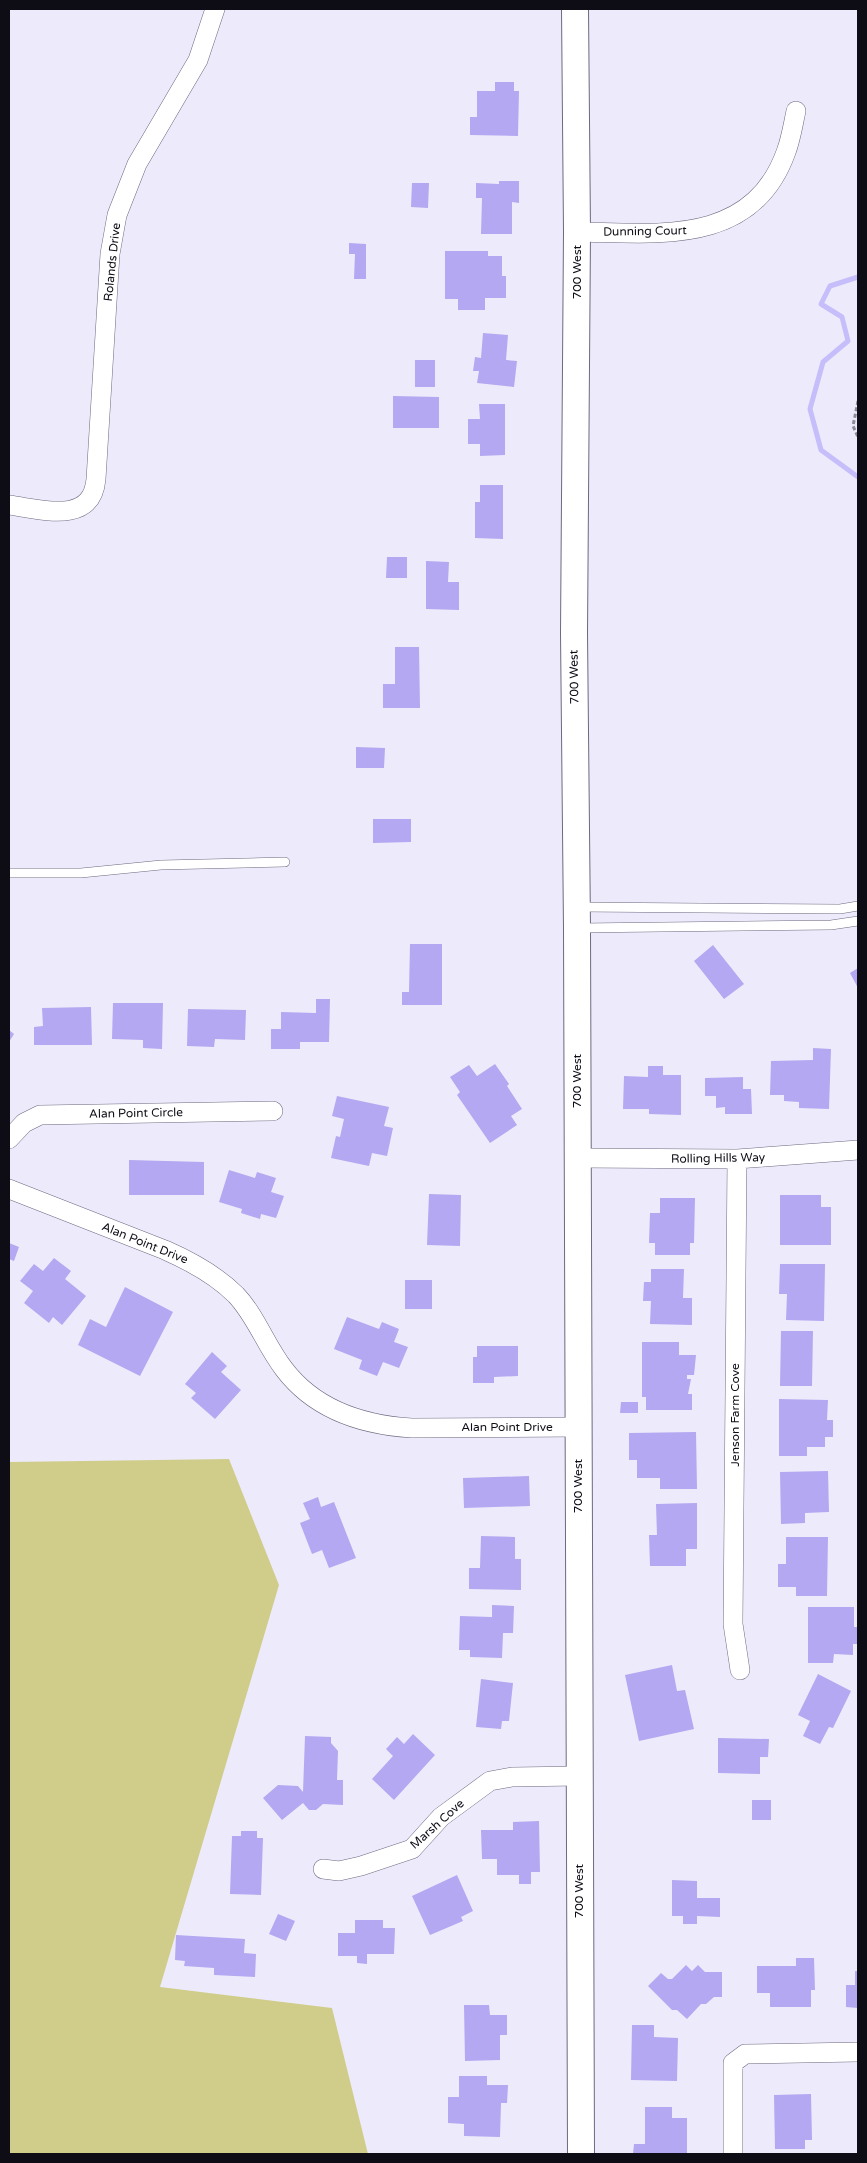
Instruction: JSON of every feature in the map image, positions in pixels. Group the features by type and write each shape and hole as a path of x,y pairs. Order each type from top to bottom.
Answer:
{"street":[{"name":"Rolands Drive","path":"9,505 62,512 85,504 96,486 110,254 117,215 137,164 198,60 215,9"},
{"name":"700 West","path":"575,9 577,232 574,633 577,917 578,1776 581,2154"},
{"name":"Dunning Court","path":"577,232 680,232 710,226 725,220 751,203 772,179 787,151 796,112"},
{"name":"Alan Point Circle","path":"9,1139 24,1123 40,1115 273,1111"},
{"name":"Rolling Hills Way","path":"578,1158 737,1159 858,1150"},
{"name":"Jenson Farm Cove","path":"737,1159 733,1624 740,1670"},
{"name":"Alan Point Drive","path":"9,1190 189,1260 214,1277 236,1295 253,1317 284,1369 305,1391 331,1409 358,1420 385,1426 578,1427"},
{"name":"Marsh Cove","path":"323,1869 339,1871 361,1866 412,1849 441,1817 490,1781 512,1777 578,1776"},
{"path":"733,2154 733,2063 745,2054 858,2052"}],"lane":[{"path":"9,873 81,873 161,865 286,862"},
{"path":"577,917 840,909 858,906"},
{"path":"577,917 831,925 858,921"}],"path":[{"path":"858,401 853,426 858,437"}],"shaded area":[{"path":"229,1459 279,1585 160,1987 332,2008 368,2154 9,2154 9,1462"}],"building":[{"path":"495,82 514,82 514,91 519,91 518,136 470,135 470,117 477,117 477,91 495,91"},
{"path":"499,181 519,181 519,203 512,202 512,234 481,234 482,198 476,198 476,183 499,184"},
{"path":"412,183 429,183 428,208 411,207"},
{"path":"349,243 366,244 366,279 354,279 355,254 349,254"},
{"path":"445,251 488,251 488,256 502,256 502,276 506,276 506,298 485,298 485,310 458,310 458,299 445,299"},
{"path":"483,333 508,335 506,360 517,361 514,387 477,383 479,371 473,371 475,357 481,358"},
{"path":"415,360 435,360 435,387 415,387"},
{"path":"393,396 439,397 439,428 393,428"},
{"path":"479,404 505,404 505,455 480,456 480,444 468,444 468,419 480,419"},
{"path":"480,485 503,485 503,539 475,538 475,502 480,502"},
{"path":"387,557 407,557 407,578 386,578"},
{"path":"426,561 449,562 448,582 459,582 459,610 426,609"},
{"path":"395,647 419,647 420,708 383,708 383,684 395,684"},
{"path":"356,747 385,748 384,768 356,768"},
{"path":"373,819 411,819 411,842 373,843"},
{"path":"410,944 442,944 442,1005 402,1005 402,992 409,992"},
{"path":"713,945 744,984 724,999 694,961"},
{"path":"858,968 858,988 850,973"},
{"path":"316,999 330,999 329,1042 300,1042 300,1049 271,1049 271,1029 281,1029 281,1012 316,1013"},
{"path":"113,1003 163,1003 162,1049 143,1048 143,1040 112,1039"},
{"path":"91,1007 92,1045 34,1045 34,1027 43,1026 42,1008"},
{"path":"188,1009 246,1010 245,1040 215,1039 214,1047 187,1046"},
{"path":"9,1030 14,1034 9,1042"},
{"path":"813,1048 831,1049 829,1109 799,1108 799,1102 784,1101 784,1095 770,1095 771,1061 813,1060"},
{"path":"495,1064 509,1084 507,1086 522,1109 511,1116 517,1125 490,1143 457,1095 460,1092 450,1077 469,1065 477,1076"},
{"path":"648,1066 663,1066 663,1075 681,1075 681,1115 649,1114 649,1109 623,1109 624,1076 648,1077"},
{"path":"743,1077 743,1089 751,1089 752,1114 725,1114 725,1107 716,1108 716,1096 705,1096 705,1078"},
{"path":"337,1096 389,1107 384,1126 393,1128 387,1156 372,1153 369,1166 331,1158 336,1136 340,1137 344,1119 332,1116"},
{"path":"129,1160 204,1162 204,1195 129,1195"},
{"path":"229,1170 255,1178 257,1172 276,1178 271,1192 284,1196 276,1218 261,1214 260,1219 241,1213 242,1209 219,1202"},
{"path":"429,1194 461,1195 460,1246 427,1245"},
{"path":"780,1195 821,1195 821,1207 831,1207 831,1245 780,1245"},
{"path":"660,1198 695,1198 694,1243 690,1243 690,1255 655,1255 655,1243 649,1243 650,1213 660,1213"},
{"path":"9,1243 19,1247 14,1261 9,1259"},
{"path":"54,1258 71,1271 65,1279 86,1296 62,1325 53,1317 49,1323 24,1303 33,1291 20,1281 34,1264 43,1271"},
{"path":"780,1264 825,1264 824,1321 786,1320 787,1294 779,1294"},
{"path":"651,1269 684,1269 683,1298 692,1298 692,1325 650,1324 651,1301 643,1301 644,1282 651,1282"},
{"path":"405,1280 432,1280 432,1309 405,1309"},
{"path":"125,1287 173,1312 140,1376 78,1345 90,1319 106,1327"},
{"path":"347,1317 379,1329 382,1322 399,1329 394,1342 408,1347 399,1368 383,1362 377,1376 359,1369 362,1360 334,1349"},
{"path":"781,1331 813,1331 812,1386 780,1386"},
{"path":"642,1342 679,1342 679,1355 696,1355 694,1375 687,1375 687,1379 691,1379 688,1394 692,1394 692,1410 646,1410 646,1397 642,1397"},
{"path":"477,1346 518,1346 518,1376 494,1377 494,1383 473,1383 473,1357 477,1357"},
{"path":"212,1352 227,1366 221,1372 241,1390 215,1419 191,1398 196,1393 185,1384"},
{"path":"779,1399 828,1400 827,1420 833,1420 833,1437 825,1437 825,1447 807,1447 807,1456 779,1456"},
{"path":"621,1402 638,1402 638,1413 620,1413"},
{"path":"696,1432 697,1489 660,1489 660,1478 637,1478 637,1460 629,1460 629,1433"},
{"path":"828,1471 829,1512 805,1513 805,1523 781,1524 780,1472"},
{"path":"529,1476 530,1506 464,1508 463,1478"},
{"path":"318,1497 321,1507 334,1502 356,1558 329,1568 322,1550 312,1554 300,1523 310,1519 303,1503"},
{"path":"697,1503 697,1549 686,1549 686,1566 650,1566 649,1535 657,1535 656,1504"},
{"path":"481,1536 515,1537 515,1559 521,1559 521,1590 469,1589 469,1568 480,1568"},
{"path":"786,1537 828,1537 827,1596 796,1596 796,1587 778,1587 778,1564 786,1564"},
{"path":"492,1605 514,1606 513,1633 503,1633 502,1658 470,1657 470,1650 459,1650 460,1616 492,1617"},
{"path":"808,1607 854,1607 854,1627 858,1627 858,1644 853,1644 853,1655 834,1654 833,1663 808,1663"},
{"path":"672,1665 677,1691 685,1690 694,1729 639,1741 625,1675"},
{"path":"818,1674 851,1691 833,1728 829,1727 820,1744 803,1736 810,1721 798,1715"},
{"path":"481,1679 513,1683 509,1721 502,1721 501,1729 476,1727"},
{"path":"413,1734 435,1755 394,1800 372,1779 393,1756 386,1749 397,1737 404,1744"},
{"path":"305,1736 331,1737 331,1743 338,1751 337,1780 343,1780 343,1805 323,1804 316,1810 309,1810 303,1803 282,1820 263,1798 278,1785 298,1786 303,1792"},
{"path":"718,1738 769,1739 768,1757 760,1757 760,1774 718,1773"},
{"path":"752,1800 771,1800 771,1820 752,1820"},
{"path":"539,1821 540,1872 531,1872 531,1884 519,1884 519,1875 497,1875 497,1859 482,1859 481,1830 513,1830 513,1822"},
{"path":"241,1831 257,1831 257,1838 263,1838 261,1895 230,1894 232,1836 241,1836"},
{"path":"457,1875 473,1911 461,1917 463,1921 430,1935 412,1896"},
{"path":"672,1880 697,1881 697,1898 720,1898 720,1917 697,1916 697,1924 683,1924 683,1916 672,1916"},
{"path":"278,1914 295,1921 286,1941 269,1934"},
{"path":"355,1920 383,1920 383,1928 395,1928 394,1954 367,1954 367,1964 357,1963 357,1956 338,1956 338,1933 355,1933"},
{"path":"176,1935 245,1939 244,1953 256,1954 255,1977 214,1975 214,1968 184,1966 185,1961 175,1960"},
{"path":"796,1958 814,1958 815,1990 811,1990 811,2007 770,2007 770,1993 757,1993 757,1966 796,1966"},
{"path":"686,1965 692,1971 698,1965 705,1972 722,1972 722,1997 714,1997 706,2004 701,2004 687,2019 677,2010 672,2010 648,1986 661,1973 668,1979 672,1979"},
{"path":"855,1971 858,1971 858,2008 846,2007 846,1985 855,1985"},
{"path":"464,2005 489,2005 490,2015 507,2015 507,2035 500,2035 500,2060 465,2061"},
{"path":"632,2025 654,2025 654,2037 678,2038 677,2081 631,2080"},
{"path":"459,2076 487,2076 487,2085 508,2085 507,2103 501,2103 500,2137 464,2136 464,2124 448,2123 448,2097 459,2097"},
{"path":"811,2094 812,2140 805,2140 805,2149 775,2149 774,2095"},
{"path":"645,2107 672,2107 672,2118 687,2118 687,2154 633,2154 634,2144 645,2144"}],"waterway":[{"path":"858,277 830,286 821,304 842,317 848,341 823,362 810,409 821,450 858,477"}]}
